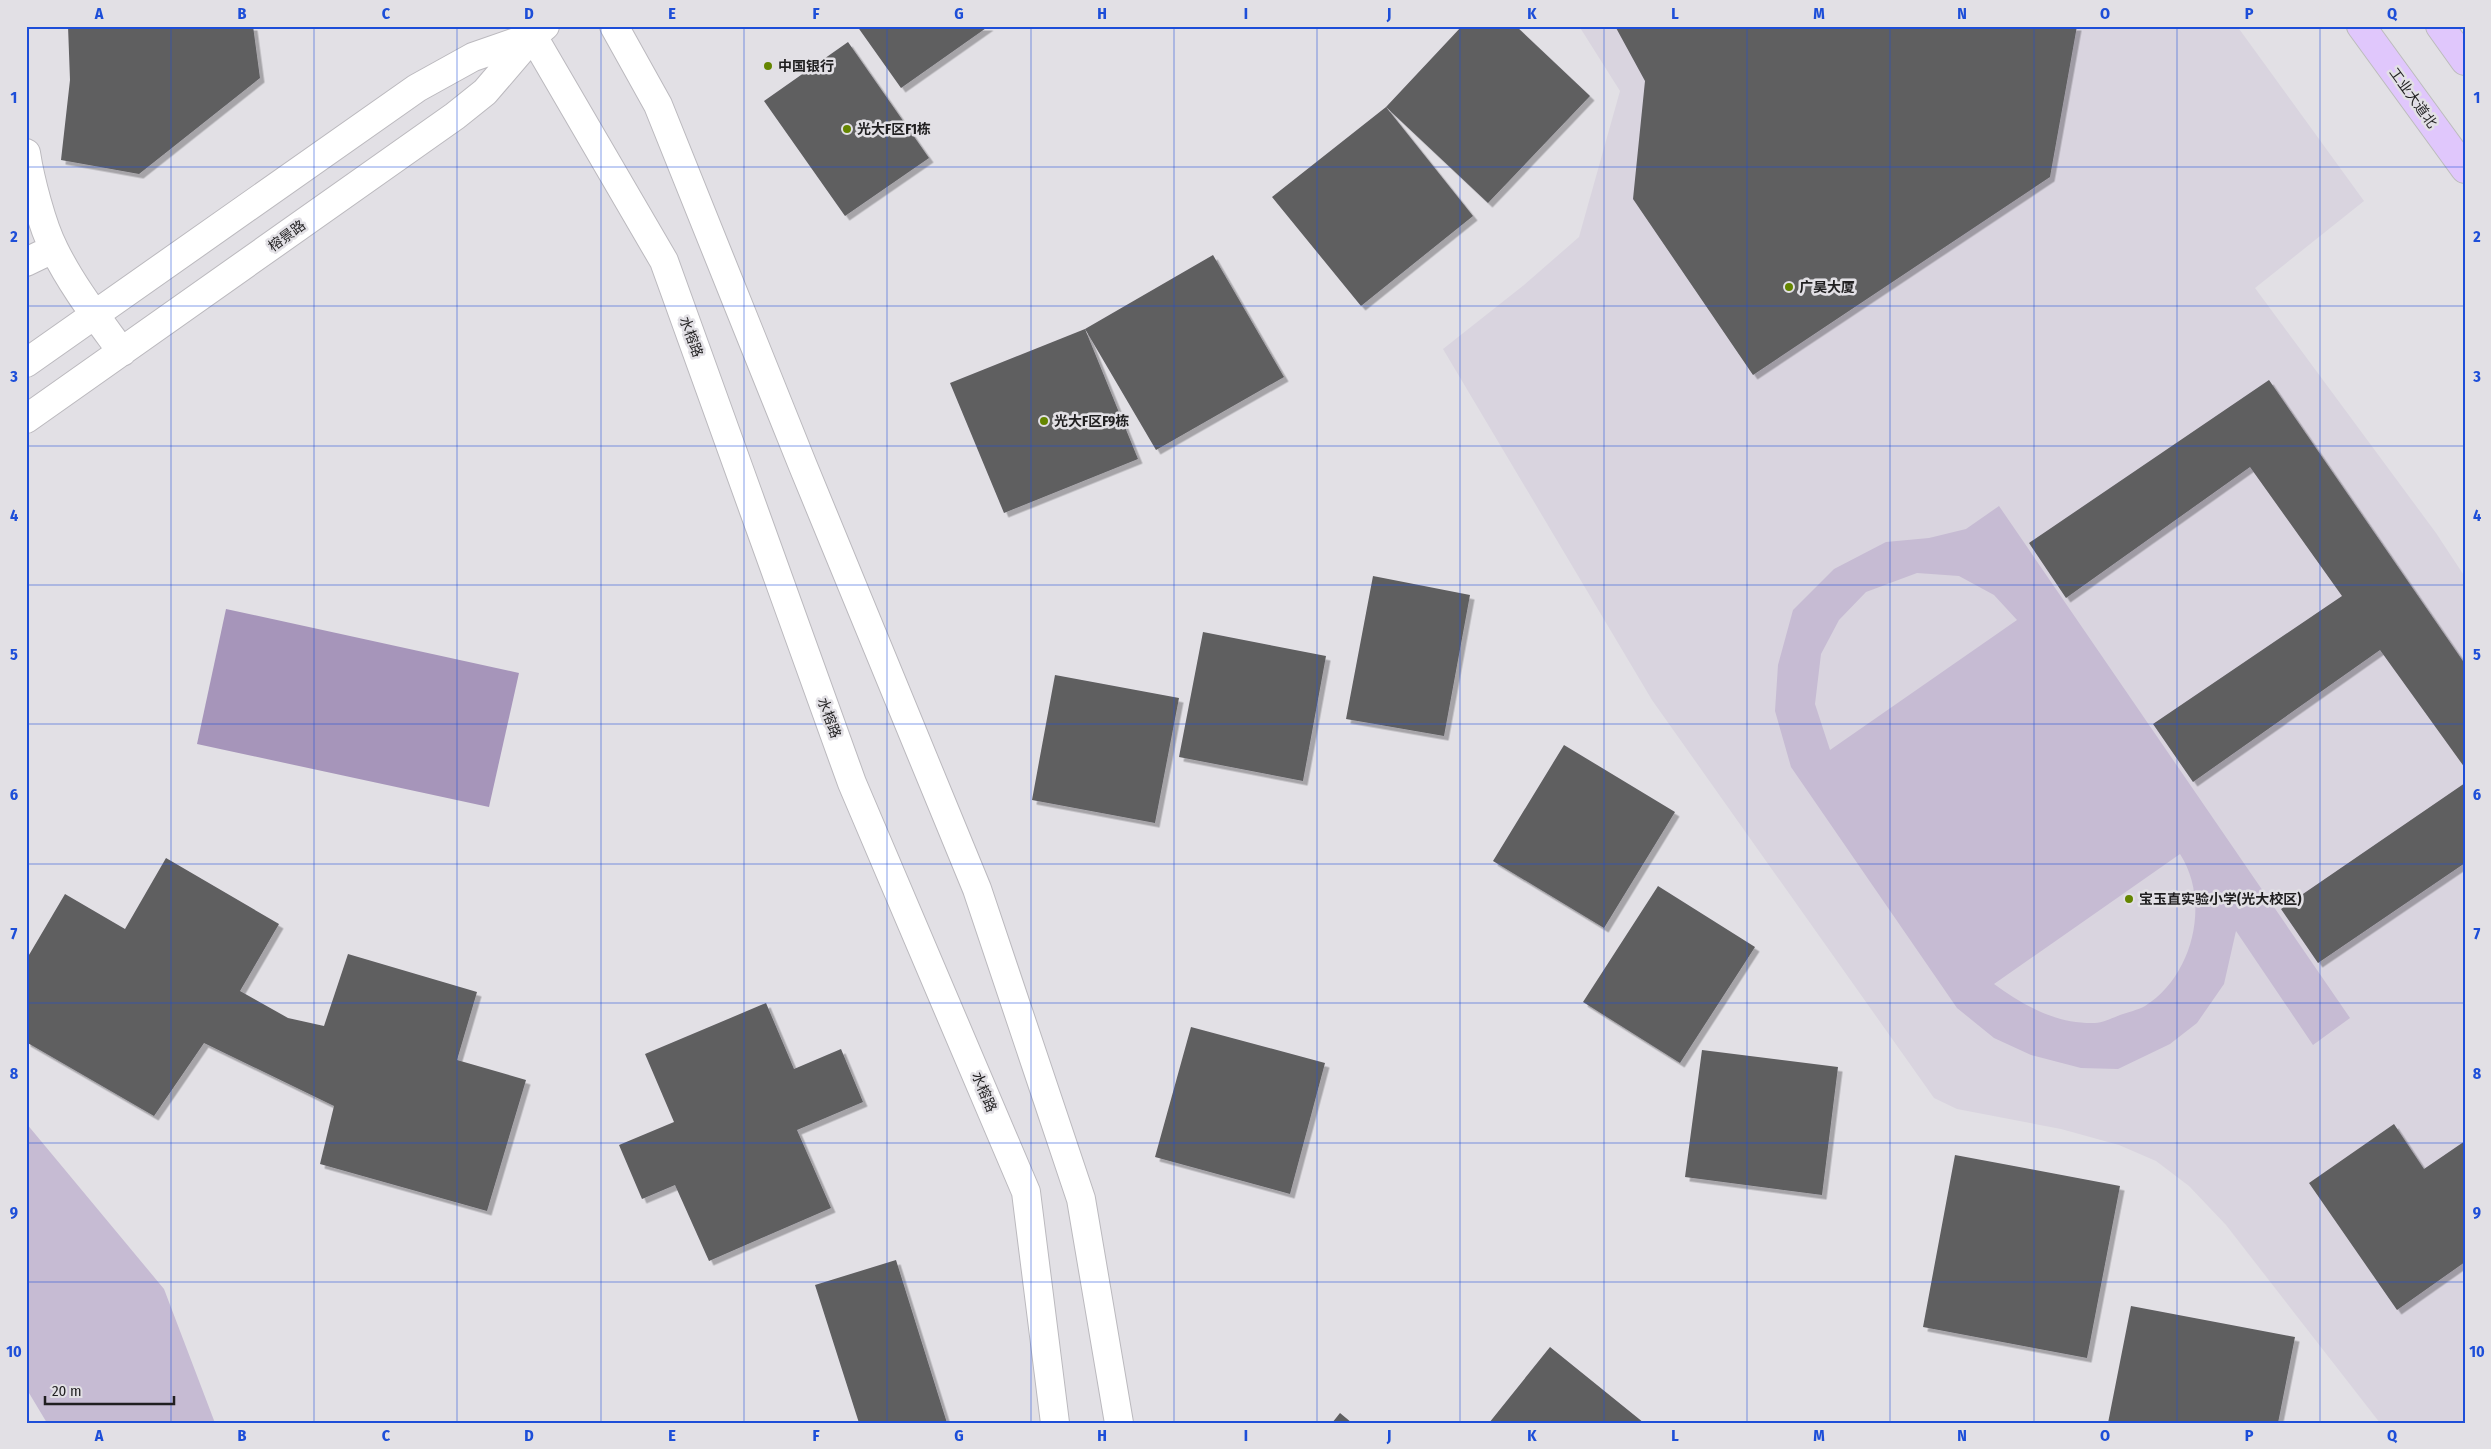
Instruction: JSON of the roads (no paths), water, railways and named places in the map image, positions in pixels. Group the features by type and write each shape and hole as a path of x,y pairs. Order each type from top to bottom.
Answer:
{"main road":[{"name":"工业大道北","path":"2361,26 2465,169"},
{"path":"2440,26 2465,61"}],"street":[{"path":"614,26 658,105 803,466 977,889 1081,1199 1119,1423"},
{"path":"26,363 417,88 473,57 535,30"},
{"name":"榕景路","path":"26,419 455,116 485,92 535,30"},
{"name":"水榕路","path":"535,30 664,262 852,783 1026,1192 1055,1423"},
{"path":"26,153 29,175 53,249 122,352"},
{"path":"26,262 53,249"}],"place":[{"name":"中国银行","path":"768,66"},
{"name":"光大F区F1栋","path":"847,129"},
{"name":"广昊大厦","path":"1789,287"},
{"name":"光大F区F9栋","path":"1044,421"},
{"name":"宝玉直实验小学(光大校区)","path":"2129,899"}]}
